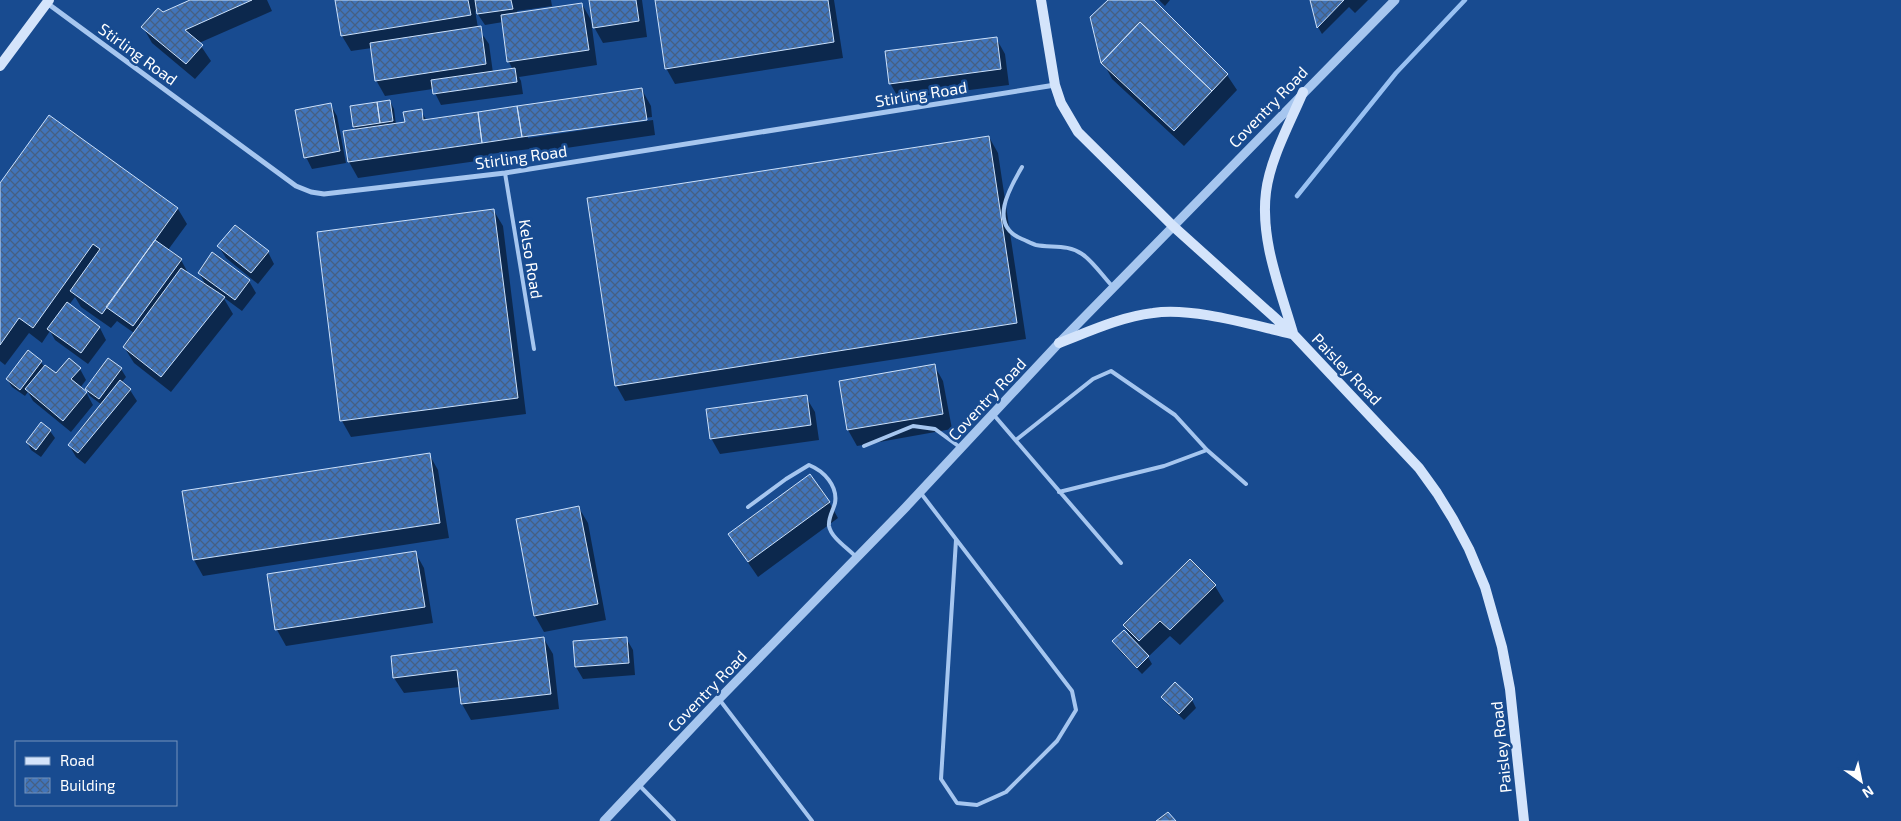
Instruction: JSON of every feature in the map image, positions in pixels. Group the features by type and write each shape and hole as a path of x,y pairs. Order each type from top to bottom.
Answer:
{"main road":[{"name":"Paisley Road","path":"1041,0 1055,85 1061,103 1078,132 1174,227 1293,334 1419,468 1441,500 1469,549 1485,587 1502,647 1510,689 1524,821"},
{"path":"0,66 48,1"},
{"path":"1059,343 1115,321 1154,313 1178,312 1200,314 1293,334 1267,245 1265,214 1266,191 1272,166 1303,92"}],"street":[{"name":"Coventry Road","path":"604,821 719,699 920,492 1059,343 1395,0"},
{"name":"Stirling Road","path":"48,1 296,186 311,192 324,194 339,194 505,173 1055,85"}],"lane":[{"path":"1022,167 1009,189 1004,208 1004,218 1010,232 1036,245 1062,247 1081,253 1114,288"},
{"name":"Kelso Road","path":"505,173 534,349"},
{"path":"1016,440 1093,379 1111,371 1175,415 1207,450 1246,484"},
{"path":"993,414 1121,563"},
{"path":"864,446 913,426 935,429 961,448"},
{"path":"1059,492 1164,466 1207,450"},
{"path":"748,507 786,479 809,465 819,469 830,481 836,493 829,526 832,533 857,558"},
{"path":"920,492 1072,691 1076,710 1057,741 1006,792 977,805 957,803 942,779 956,540"},
{"path":"719,699 812,821"},
{"path":"638,784 672,820"}],"building":[{"path":"190,0 252,0 185,30 203,45 186,64 141,27 158,8 163,12"},
{"path":"335,0 468,0 471,15 341,36"},
{"path":"475,0 511,0 513,9 477,14"},
{"path":"589,0 636,0 639,21 593,28"},
{"path":"655,0 828,0 834,42 665,69"},
{"path":"1108,0 1154,0 1228,74 1212,91 1140,22 1101,63 1090,17"},
{"path":"1310,0 1344,0 1317,28"},
{"path":"582,3 589,50 507,62 501,15"},
{"path":"1140,22 1212,91 1174,131 1101,63"},
{"path":"481,26 486,64 375,81 370,43"},
{"path":"997,37 1001,69 889,84 885,51"},
{"path":"515,68 517,82 433,94 431,80"},
{"path":"642,88 647,120 522,137 517,106"},
{"path":"390,100 393,121 380,123 377,102"},
{"path":"377,102 380,123 353,127 350,106"},
{"path":"331,103 340,151 304,158 295,110"},
{"path":"517,106 522,137 482,143 478,112"},
{"path":"422,109 423,120 478,112 482,143 348,162 343,131 405,122 403,112"},
{"path":"49,115 178,208 102,314 70,291 100,249 93,244 33,328 19,318 0,345 0,183"},
{"path":"989,136 1017,323 615,386 587,198"},
{"path":"494,209 518,398 340,421 317,232"},
{"path":"235,225 269,251 251,273 217,246"},
{"path":"155,240 182,259 133,326 106,307"},
{"path":"212,252 250,280 235,300 198,273"},
{"path":"181,268 225,297 161,377 123,347"},
{"path":"67,302 100,327 81,353 47,329"},
{"path":"28,350 42,361 20,390 6,379"},
{"path":"69,358 81,368 71,379 87,392 63,421 25,389 45,365 56,373"},
{"path":"108,358 122,368 99,399 85,389"},
{"path":"935,364 943,414 847,430 839,381"},
{"path":"120,380 131,389 78,453 68,445"},
{"path":"807,395 811,425 710,439 706,409"},
{"path":"41,422 51,430 36,450 26,442"},
{"path":"430,453 440,523 193,560 182,491"},
{"path":"810,474 830,502 748,562 728,534"},
{"path":"579,506 598,604 534,616 516,519"},
{"path":"416,551 425,607 275,630 267,574"},
{"path":"1190,559 1216,585 1170,630 1160,621 1139,641 1123,625"},
{"path":"1124,630 1149,656 1137,668 1112,641"},
{"path":"544,637 551,694 461,704 457,670 393,678 391,656"},
{"path":"627,637 629,663 575,667 573,641"},
{"path":"1175,682 1193,699 1179,714 1161,697"},
{"path":"1168,812 1176,821 1156,821"}],"waterway":[{"path":"1297,196 1396,73 1465,0"}]}
